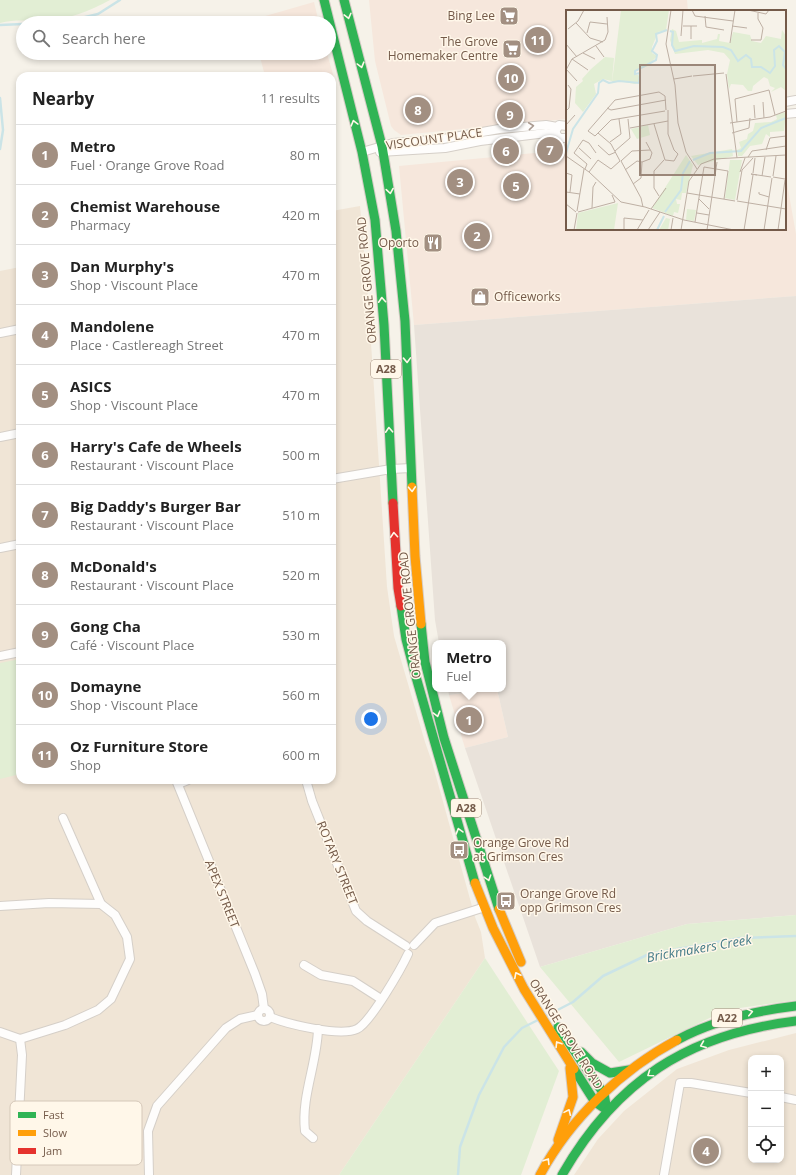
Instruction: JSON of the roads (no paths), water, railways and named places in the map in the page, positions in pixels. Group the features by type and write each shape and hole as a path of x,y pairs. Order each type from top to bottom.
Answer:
{"highway":[{"name":"ORANGE GROVE ROAD","path":"324,0 328,16"},
{"name":"ORANGE GROVE ROAD","path":"344,0 383,149 396,231 405,321 417,593 425,662 430,688 446,745 500,914 515,952 528,976"},
{"name":"ORANGE GROVE ROAD","path":"336,48 362,152 375,220 378,246 398,588 406,639 461,838 485,907 506,955 540,1006 554,1020 604,1094 607,1110"},
{"name":"ORANGE GROVE ROAD","path":"536,989 540,1006 548,1027 595,1102 607,1110"},
{"name":"A22","path":"555,1148 586,1110 630,1069 649,1055 698,1029 724,1019 754,1011 796,1006"},
{"name":"A22","path":"607,1110 647,1076 668,1062 697,1047 749,1028 767,1024 796,1021"},
{"path":"565,1037 592,1063 604,1071 616,1073 630,1069"},
{"name":"A28","path":"540,1175 555,1148 561,1127 570,1108 573,1097 573,1078 569,1061"},
{"path":"562,1175 573,1155 607,1110"}],"street":[{"path":"786,102 796,100"},
{"path":"786,114 796,113"},
{"name":"VISCOUNT PLACE","path":"362,152 383,149 445,148 480,141 546,133 556,131 561,124 566,126"},
{"path":"556,131 561,139 566,138"},
{"path":"0,333 16,330"},
{"path":"0,437 16,434"},
{"path":"336,478 391,469 411,468"},
{"path":"0,548 16,545"},
{"path":"0,656 16,653"},
{"name":"APEX STREET","path":"178,784 255,974 262,994 264,1008"},
{"name":"ROTARY STREET","path":"307,784 312,801 356,911 361,917 410,948"},
{"path":"0,1032 20,1039 65,1025 98,1010 111,999 130,959 127,937 115,915 101,904 63,818"},
{"path":"0,906 49,903 101,904"},
{"path":"258,1015 260,1020 264,1021 270,1017 318,1029 341,1032 356,1030 364,1024 381,999 410,948 435,923 485,907"},
{"path":"304,965 321,975 353,982 381,999"},
{"path":"258,1015 260,1010 264,1008 269,1011 270,1017"},
{"path":"149,1175 148,1131 157,1106 226,1028 240,1019 258,1015"},
{"path":"314,1138 305,1132 304,1118 305,1100 318,1029"},
{"path":"20,1039 22,1055 20,1101"},
{"path":"664,1175 680,1083 691,1083 748,1092"},
{"path":"784,1098 796,1100"},
{"path":"16,1165 16,1175"}],"waterway":[{"path":"90,16 98,14 120,0"},
{"path":"0,25 16,24"},
{"path":"0,98 3,130 0,149"},
{"name":"Brickmakers Creek","path":"546,1016 573,1002 603,976 649,954 740,938 796,936"},
{"name":"Brickmakers Creek","path":"458,1175 460,1147 479,1095 504,1047 522,1028 538,1020"}],"place":[{"name":"Bing Lee","path":"509,16"},
{"name":"Oz Furniture Store","path":"538,40"},
{"name":"The Grove Homemaker Centre","path":"512,49"},
{"name":"Domayne","path":"511,78"},
{"name":"McDonald's","path":"418,110"},
{"name":"Gong Cha","path":"510,115"},
{"name":"Big Daddy's Burger Bar","path":"550,150"},
{"name":"Harry's Cafe de Wheels","path":"506,151"},
{"name":"Dan Murphy's","path":"460,182"},
{"name":"ASICS","path":"516,186"},
{"name":"Chemist Warehouse","path":"477,236"},
{"name":"Oporto","path":"433,243"},
{"name":"Officeworks","path":"480,297"},
{"name":"Metro","path":"469,720"},
{"name":"Orange Grove Rd at Grimson Cres","path":"459,850"},
{"name":"Orange Grove Rd opp Grimson Cres","path":"506,901"},
{"name":"Mandolene","path":"706,1151"}]}
